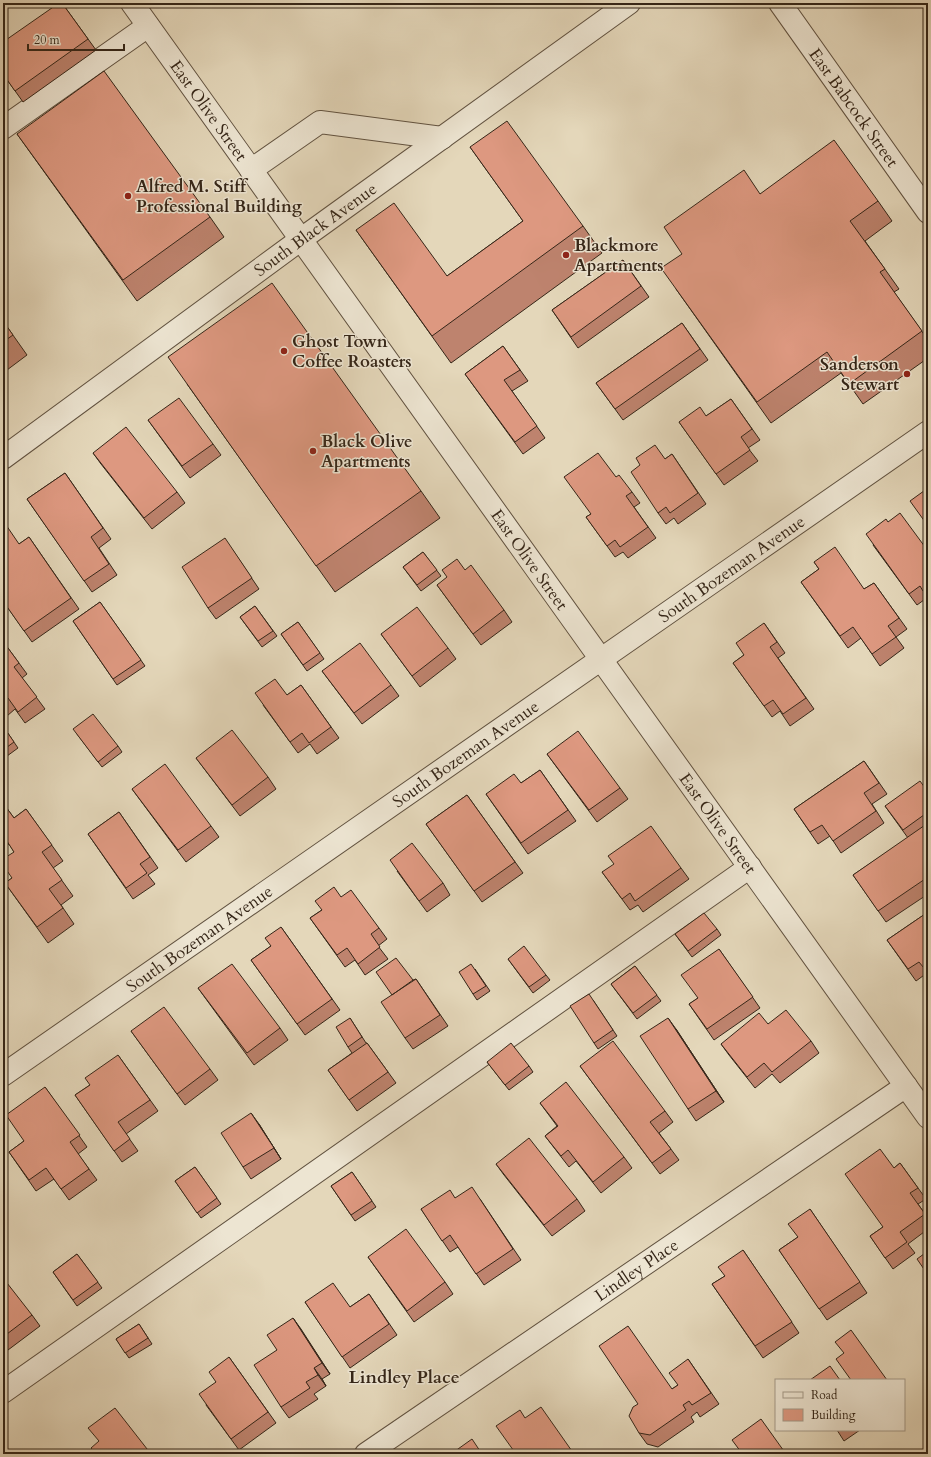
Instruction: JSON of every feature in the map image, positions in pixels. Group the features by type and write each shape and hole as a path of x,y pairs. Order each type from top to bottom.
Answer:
{"street":[{"name":"East Olive Street","path":"132,3 928,1117"},
{"name":"South Black Avenue","path":"3,458 300,240 630,3"},
{"name":"East Babcock Street","path":"780,3 928,212"},
{"path":"3,128 148,26"},
{"path":"251,170 320,122 442,138"},
{"name":"South Bozeman Avenue","path":"3,1075 928,432"},
{"path":"3,1392 750,867"},
{"name":"Lindley Place","path":"366,1454 906,1086"}],"building":[{"path":"59,3 62,3 88,39 15,91 3,74 3,42"},
{"name":"Alfred M. Stiff Professional Building","path":"104,71 210,217 123,280 17,134"},
{"name":"Blackmore Apartments","path":"507,121 583,226 432,336 356,230 394,203 447,276 523,221 470,147"},
{"path":"834,140 878,201 850,221 885,269 880,272 922,331 849,384 827,352 757,402 661,268 682,254 664,227 744,170 760,194"},
{"path":"623,260 641,286 571,337 552,310"},
{"name":"Black Olive Apartments","path":"272,283 421,491 316,566 168,357"},
{"path":"3,321 13,335 3,342"},
{"path":"682,323 700,349 615,409 596,383"},
{"path":"503,346 520,370 504,380 537,426 515,442 465,374"},
{"path":"179,398 213,444 182,466 148,420"},
{"path":"731,399 752,429 741,437 750,450 716,474 679,422 700,407 706,416"},
{"path":"126,427 177,492 144,518 93,453"},
{"path":"655,445 665,459 672,454 698,493 670,513 666,507 658,513 631,472 640,465 636,458"},
{"path":"598,453 616,477 619,475 632,492 626,496 648,527 620,547 615,540 607,546 586,517 591,514 564,477"},
{"path":"65,473 103,528 91,537 109,564 84,581 27,499"},
{"path":"928,488 928,526 910,501"},
{"path":"900,513 928,551 928,587 923,591 920,586 909,594 866,534 886,519 888,522"},
{"path":"4,522 19,544 29,537 71,598 24,631 3,601"},
{"path":"225,538 252,578 208,608 182,567"},
{"path":"835,547 864,589 874,583 899,618 888,626 896,637 872,654 853,627 840,636 801,582 819,569 814,562"},
{"path":"423,552 437,570 417,585 403,567"},
{"path":"457,559 465,570 471,565 504,610 473,634 437,585 447,577 442,570"},
{"path":"100,602 141,660 113,679 73,621"},
{"path":"255,606 273,631 258,641 240,617"},
{"path":"417,607 448,648 412,676 381,634"},
{"path":"298,622 320,653 303,665 281,634"},
{"path":"764,623 777,642 770,647 806,698 783,714 773,700 764,706 733,663 744,655 736,643"},
{"path":"360,643 391,685 354,713 322,671"},
{"path":"3,644 5,644 19,663 14,667 37,697 18,712 8,698 3,702"},
{"path":"275,679 287,695 301,685 331,727 309,743 302,733 290,742 255,693"},
{"path":"93,714 118,746 98,762 73,729"},
{"path":"3,726 14,742 3,750"},
{"path":"232,730 268,777 232,805 196,758"},
{"path":"578,731 620,788 589,810 547,754"},
{"path":"864,761 879,783 864,793 876,811 833,841 822,825 810,832 794,809"},
{"path":"165,764 211,826 178,850 132,789"},
{"path":"540,770 568,810 521,843 486,794 514,774 521,783"},
{"path":"920,781 928,792 928,812 903,830 885,806"},
{"path":"467,795 515,862 474,891 426,824"},
{"path":"3,803 14,818 26,809 52,845 42,852 62,880 49,889 63,908 37,927 5,883 12,878 3,865 3,859 14,852 3,835"},
{"path":"119,812 150,857 140,864 147,873 126,888 88,834"},
{"path":"928,823 928,877 878,911 853,875"},
{"path":"651,826 681,868 635,901 630,893 622,899 602,872 614,864 608,856"},
{"path":"412,843 443,883 419,901 390,860"},
{"path":"334,887 341,897 351,890 379,928 371,934 380,947 358,964 347,948 337,955 310,918 322,910 315,901"},
{"path":"928,912 928,973 919,962 908,969 887,940"},
{"path":"704,913 717,929 688,951 675,934"},
{"path":"281,927 332,999 297,1024 251,960 271,946 265,938"},
{"path":"524,946 546,975 529,987 508,959"},
{"path":"719,949 753,997 707,1029 689,1004 698,998 681,975"},
{"path":"396,958 413,980 392,995 376,972"},
{"path":"232,964 280,1028 247,1053 198,988"},
{"path":"471,964 486,986 473,994 459,972"},
{"path":"635,966 657,995 633,1013 611,984"},
{"path":"416,979 440,1015 405,1038 381,1002"},
{"path":"589,994 613,1030 594,1043 570,1006"},
{"path":"164,1007 210,1069 177,1094 131,1031"},
{"path":"786,1010 811,1041 772,1072 764,1063 747,1077 721,1044 759,1013 768,1024"},
{"path":"350,1018 362,1037 348,1047 336,1027"},
{"path":"668,1018 716,1091 688,1109 640,1036"},
{"path":"613,1041 665,1111 650,1122 671,1149 652,1163 580,1066"},
{"path":"367,1043 388,1072 349,1100 328,1070"},
{"path":"511,1043 529,1066 505,1085 487,1062"},
{"path":"118,1055 150,1100 118,1122 130,1139 114,1151 75,1095 90,1085 85,1078"},
{"path":"566,1082 624,1157 593,1182 568,1150 561,1156 545,1136 558,1126 540,1103"},
{"path":"45,1087 80,1135 70,1142 89,1169 61,1189 46,1168 29,1180 9,1152 24,1141 6,1115"},
{"path":"251,1113 274,1148 243,1167 221,1133"},
{"path":"529,1138 577,1199 544,1225 496,1164"},
{"path":"880,1149 894,1168 900,1163 918,1188 910,1193 925,1214 900,1232 907,1242 885,1258 870,1236 883,1227 845,1174"},
{"path":"195,1167 217,1198 197,1213 175,1181"},
{"path":"352,1172 372,1201 351,1215 331,1186"},
{"path":"472,1187 513,1249 476,1274 450,1235 442,1241 421,1209 450,1190 455,1198"},
{"path":"810,1209 860,1282 819,1309 779,1250 798,1237 788,1224"},
{"path":"406,1229 445,1282 407,1311 368,1257"},
{"path":"743,1250 792,1322 755,1346 712,1284 725,1276 718,1267"},
{"path":"928,1251 928,1275 917,1259"},
{"path":"77,1254 98,1282 73,1300 53,1272"},
{"path":"7,1283 32,1315 3,1337 3,1286"},
{"path":"333,1283 350,1307 369,1294 389,1324 342,1357 305,1302"},
{"path":"293,1318 322,1363 314,1368 318,1375 306,1382 310,1388 281,1407 254,1365 277,1350 267,1335"},
{"path":"139,1324 148,1338 125,1353 116,1339"},
{"path":"628,1326 672,1389 678,1385 669,1373 688,1359 711,1393 692,1405 689,1401 683,1405 686,1410 650,1435 639,1433 629,1416 633,1407 638,1404 599,1346"},
{"path":"851,1330 886,1379 850,1379 836,1359 844,1353 835,1342"},
{"path":"229,1357 268,1412 231,1439 199,1394 216,1382 209,1372"},
{"path":"830,1366 839,1379 811,1379"},
{"path":"541,1407 574,1454 516,1454 496,1426 520,1410 525,1418"},
{"path":"115,1408 151,1454 96,1454 91,1448 99,1441 88,1428"},
{"path":"761,1419 786,1454 738,1454 741,1452 732,1440"},
{"path":"472,1439 482,1454 451,1454"}],"place":[{"name":"Alfred M. Stiff Professional Building","path":"128,196"},
{"name":"Blackmore Apartments","path":"566,255"},
{"name":"Ghost Town Coffee Roasters","path":"284,351"},
{"name":"Sanderson Stewart","path":"907,374"},
{"name":"Black Olive Apartments","path":"313,451"}],"district":[{"name":"Lindley Place","path":"404,1377"}]}
